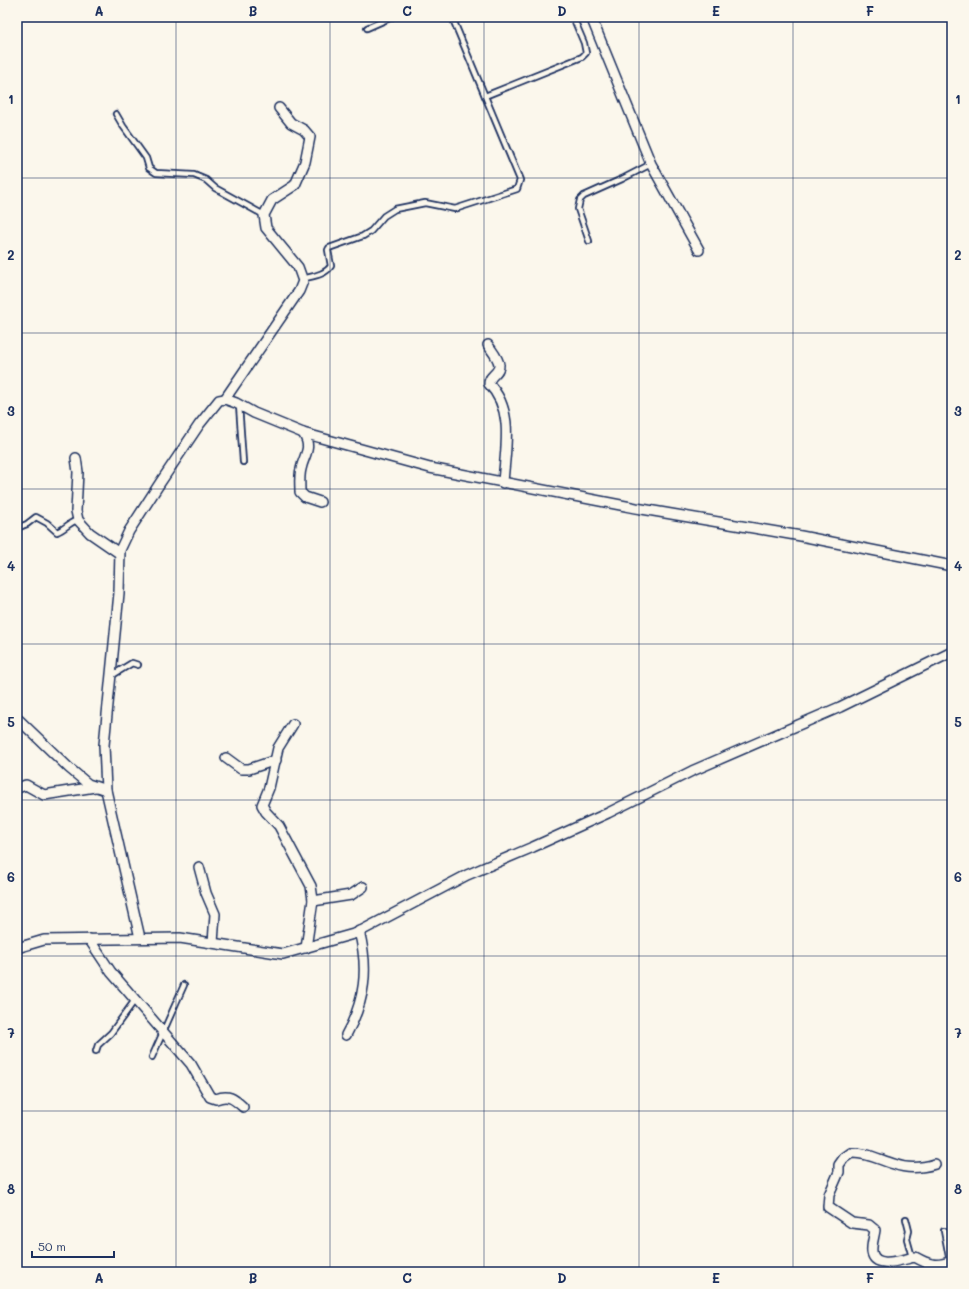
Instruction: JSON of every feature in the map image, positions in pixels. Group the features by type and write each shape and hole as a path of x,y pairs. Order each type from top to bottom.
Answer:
{"street":[{"path":"591,17 651,164 699,250"},
{"path":"225,399 299,291 303,281 298,267 266,228 264,216 272,200 295,185 305,162 310,137 304,130 291,123 279,108"},
{"path":"488,345 499,364 499,368 489,380 489,384 504,407 507,420 503,483"},
{"path":"140,938 106,790 104,745 119,594 119,553 129,531 199,425 219,400 225,399 254,413 303,433 430,468 644,510 800,536 952,566"},
{"path":"303,433 308,441 308,450 300,470 300,492 305,497 320,502"},
{"path":"76,458 78,472 76,511 78,520 90,533 119,553"},
{"path":"17,948 44,940 180,938 283,954 359,932 467,875 533,848 692,771 840,707 952,652"},
{"path":"17,718 69,768 88,784 106,790"},
{"path":"293,724 278,748 269,788 262,804 266,812 279,826 311,886 313,901 306,948"},
{"path":"226,758 240,769 249,769 276,760"},
{"path":"17,788 26,785 44,795 96,787"},
{"path":"199,867 206,893 215,914 213,943"},
{"path":"313,901 351,895 363,887"},
{"path":"346,1035 353,1020 365,983 365,962 359,932"},
{"path":"88,939 110,972 191,1064 210,1097 216,1099 224,1096 231,1097 243,1107"},
{"path":"935,1164 922,1168 910,1167 895,1165 864,1154 851,1153 844,1158 840,1164 839,1172 829,1195 828,1207 852,1223 869,1225 875,1230 872,1251 874,1259 877,1262 886,1262 912,1257 926,1263 939,1265 951,1261"}],"lane":[{"path":"367,28 391,17"},
{"path":"302,279 322,274 328,270 331,266 328,250 329,248 363,236 370,231 384,216 395,209 425,203 456,210 517,189 520,180 452,17"},
{"path":"485,96 582,57 586,53 584,43 573,17"},
{"path":"116,114 146,158 149,168 156,173 194,175 206,180 214,188 264,216"},
{"path":"589,240 578,209 580,200 651,164"},
{"path":"239,405 243,462"},
{"path":"17,528 27,524 36,517 47,523 57,532 78,520"},
{"path":"111,676 128,664 132,663 138,665"},
{"path":"152,1057 184,986"},
{"path":"96,1051 98,1045 111,1033 135,1000"},
{"path":"906,1219 909,1231 907,1239 912,1257"},
{"path":"944,1232 951,1261"}]}
